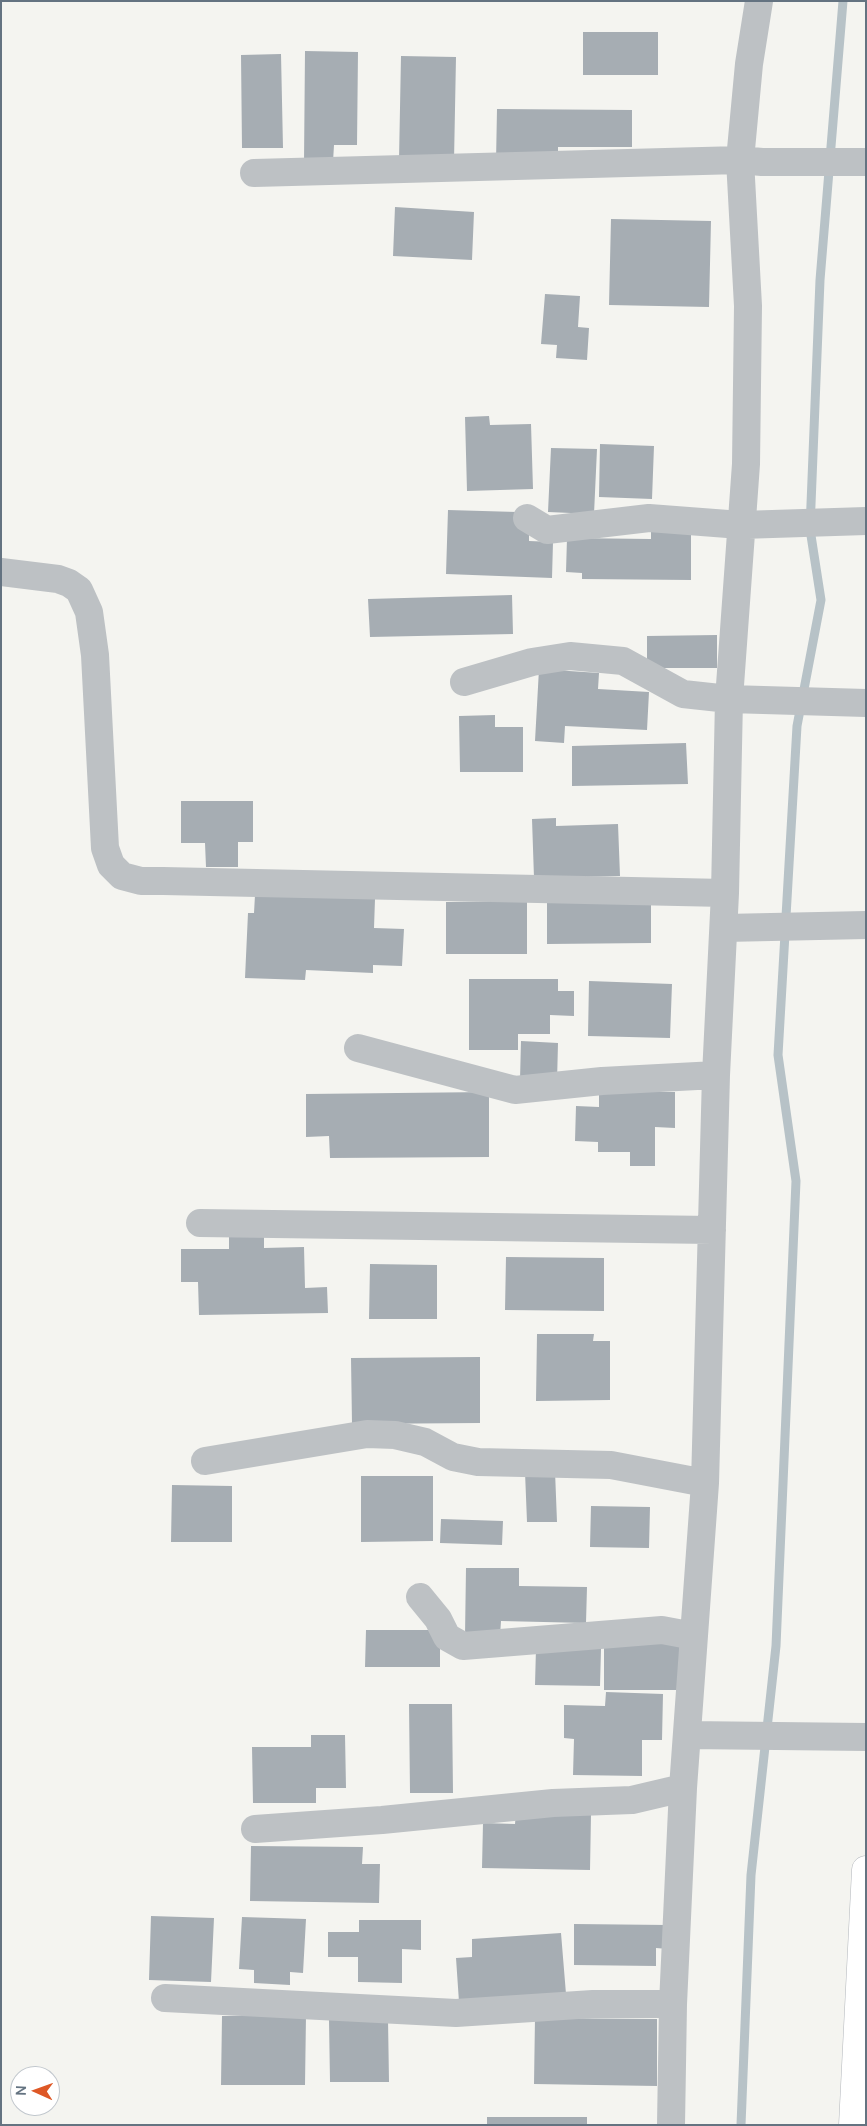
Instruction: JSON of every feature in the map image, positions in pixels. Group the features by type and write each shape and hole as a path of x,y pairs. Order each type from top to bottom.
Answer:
{"main road":[{"path":"853,2125 866,1870"}],"street":[{"path":"671,2125 673,2004 683,1788 699,1736 694,1636 705,1483 716,1075 733,928 725,893 740,699 748,524 746,464 751,161 749,64 759,1"},
{"path":"254,173 751,161 866,162"},
{"path":"527,518 547,530 649,518 748,524 866,521"},
{"path":"1,572 58,579 69,583 80,590 89,612 95,656 105,848 111,865 122,876 141,881 725,893"},
{"path":"464,682 532,662 570,656 623,661 684,694 740,699 864,703"},
{"path":"733,928 860,925"},
{"path":"358,1048 515,1090 602,1081 716,1075"},
{"path":"200,1223 712,1230"},
{"path":"205,1462 367,1434 395,1435 425,1442 453,1457 478,1462 611,1465 705,1483"},
{"path":"420,1597 438,1619 447,1637 462,1646 662,1630 694,1636"},
{"path":"699,1736 824,1738 866,1736"},
{"path":"255,1829 382,1820 553,1803 632,1800 683,1788"},
{"path":"165,1998 456,2013 593,2004 673,2004"}],"building":[{"path":"583,32 658,32 658,75 583,75"},
{"path":"305,51 358,52 357,145 334,145 333,162 304,162"},
{"path":"281,54 283,148 242,148 241,55"},
{"path":"401,56 456,57 454,161 399,160"},
{"path":"497,109 632,110 632,147 558,147 558,162 496,162"},
{"path":"395,207 474,212 472,260 393,256"},
{"path":"611,219 711,221 709,307 609,305"},
{"path":"545,294 580,296 578,327 589,328 587,360 556,358 557,345 541,344"},
{"path":"489,416 490,425 531,424 533,489 467,491 465,417"},
{"path":"600,444 654,446 652,499 599,497"},
{"path":"551,448 597,449 594,514 548,512"},
{"path":"448,510 517,512 529,526 529,541 553,542 552,578 446,574"},
{"path":"651,526 691,527 691,580 582,579 582,573 566,572 567,538 651,539"},
{"path":"512,595 513,634 370,637 368,599"},
{"path":"717,635 717,668 647,668 647,636"},
{"path":"539,669 599,673 598,689 649,692 647,730 565,726 564,743 535,741"},
{"path":"495,715 495,727 523,727 523,772 460,772 459,716"},
{"path":"686,743 688,784 572,786 572,746"},
{"path":"181,801 253,801 253,842 238,842 238,867 206,867 205,843 181,843"},
{"path":"556,818 556,826 618,824 620,876 534,878 532,819"},
{"path":"255,895 375,899 374,928 404,929 402,966 373,965 373,973 306,970 305,980 245,978 248,913 254,913"},
{"path":"651,895 651,943 547,944 547,896"},
{"path":"527,901 527,954 446,954 446,902"},
{"path":"469,979 558,979 558,991 574,991 574,1016 550,1015 550,1034 518,1034 518,1050 469,1050"},
{"path":"589,981 672,984 670,1038 588,1036"},
{"path":"521,1041 558,1043 557,1082 520,1080"},
{"path":"489,1092 489,1157 330,1158 329,1136 306,1137 306,1094"},
{"path":"599,1092 675,1092 675,1128 655,1127 655,1166 630,1166 630,1152 598,1152 598,1142 575,1141 576,1106 599,1107"},
{"path":"264,1234 264,1248 304,1247 305,1288 327,1287 328,1313 199,1315 198,1282 181,1282 181,1249 229,1249 229,1235"},
{"path":"506,1257 604,1258 604,1311 505,1310"},
{"path":"370,1264 437,1265 437,1319 369,1319"},
{"path":"537,1334 594,1334 593,1341 610,1341 610,1400 536,1401"},
{"path":"480,1357 480,1423 352,1424 351,1358"},
{"path":"555,1471 557,1522 527,1522 525,1472"},
{"path":"361,1476 433,1476 433,1541 361,1542"},
{"path":"172,1485 232,1486 232,1542 171,1542"},
{"path":"591,1506 650,1507 649,1548 590,1547"},
{"path":"441,1519 503,1521 502,1545 440,1543"},
{"path":"466,1568 519,1568 519,1586 587,1587 586,1623 501,1621 500,1636 465,1636"},
{"path":"366,1630 440,1630 440,1667 365,1667"},
{"path":"604,1644 681,1644 681,1690 604,1690"},
{"path":"536,1648 601,1649 600,1686 535,1685"},
{"path":"606,1692 663,1694 662,1740 642,1740 642,1776 573,1775 574,1739 564,1738 564,1705 605,1706"},
{"path":"409,1704 452,1704 453,1793 410,1793"},
{"path":"311,1735 345,1735 346,1788 316,1788 316,1803 253,1803 252,1747 311,1747"},
{"path":"516,1812 591,1814 590,1870 482,1868 483,1823 515,1824"},
{"path":"251,1846 363,1847 362,1864 380,1864 379,1903 250,1901"},
{"path":"151,1916 214,1918 211,1982 149,1980"},
{"path":"242,1917 306,1919 303,1973 290,1972 290,1985 254,1983 254,1970 239,1969"},
{"path":"359,1920 421,1920 421,1950 402,1949 402,1983 358,1982 358,1957 328,1957 328,1932 359,1932"},
{"path":"574,1924 668,1925 668,1949 656,1948 656,1966 574,1965"},
{"path":"561,1933 566,1994 459,2002 456,1958 472,1957 472,1939"},
{"path":"306,2015 305,2085 221,2085 222,2016"},
{"path":"535,2018 657,2019 657,2086 534,2084"},
{"path":"388,2019 389,2082 330,2082 329,2020"},
{"path":"487,2117 587,2117 587,2125 487,2125"}],"waterway":[{"path":"741,2125 751,1875 776,1646 796,1181 778,1055 797,726 821,600 810,529 820,280 843,1"}]}
